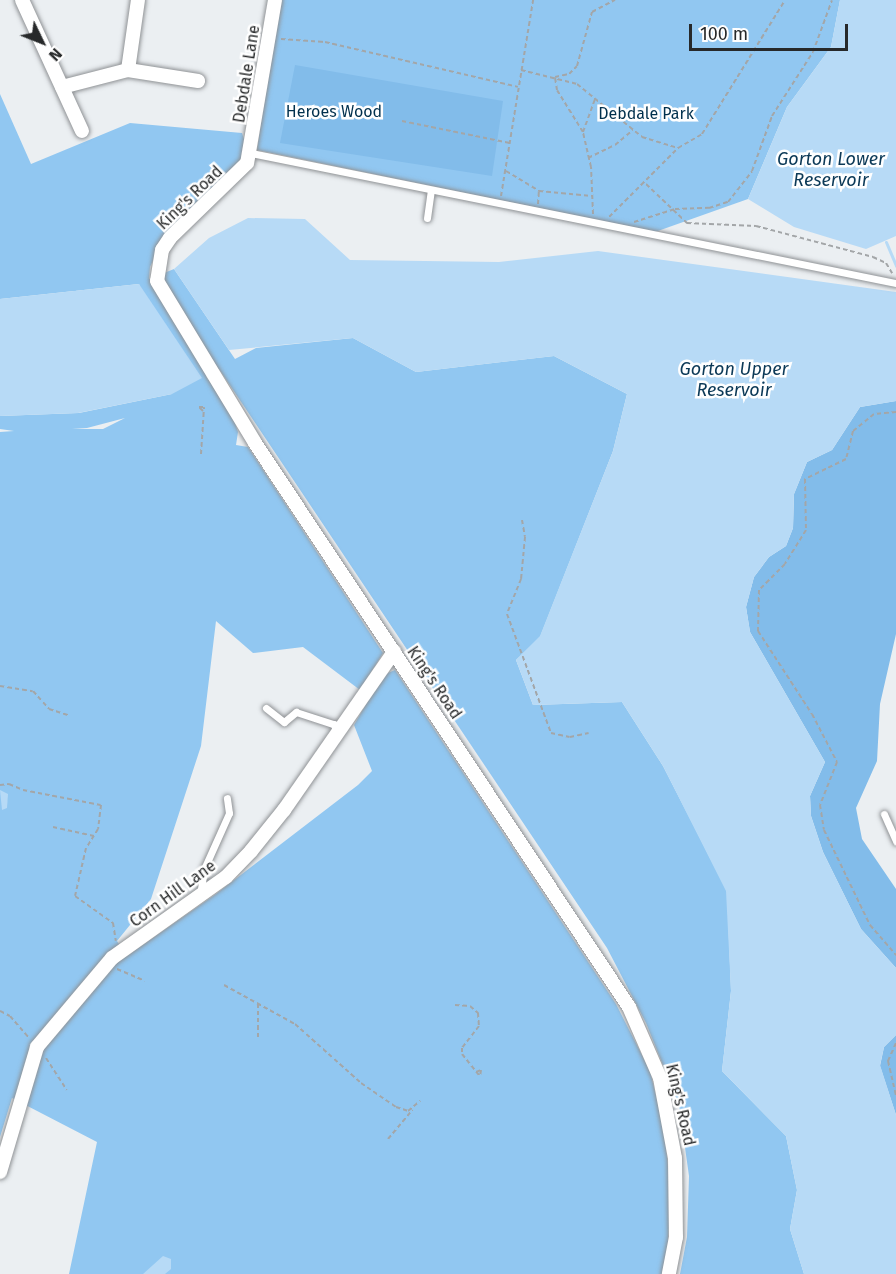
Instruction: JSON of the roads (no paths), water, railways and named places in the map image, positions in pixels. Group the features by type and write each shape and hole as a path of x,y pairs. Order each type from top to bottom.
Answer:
{"street":[{"path":"22,0 82,131"},
{"path":"128,70 138,0"},
{"name":"Debdale Lane","path":"251,153 275,0"},
{"path":"62,87 128,70 198,81"},
{"name":"King's Road","path":"251,153 243,170 170,238 162,250 157,281 255,443 629,1007 660,1078 675,1158 676,1237 669,1274"},
{"name":"Corn Hill Lane","path":"0,1170 37,1047 110,960 200,897 250,851 337,735 394,652"}],"lane":[{"path":"251,153 537,212 591,219 895,283"},
{"path":"428,218 431,191"},
{"path":"266,708 284,723 296,712 334,724 337,735"},
{"path":"200,897 204,869 229,813 227,798"},
{"path":"884,814 896,841"}],"water":[{"name":"Gorton Lower Reservoir","path":"840,0 896,0 896,236 866,249 794,227 748,199 787,107 831,47"},
{"name":"Gorton Upper Reservoir","path":"248,218 305,219 350,260 499,262 598,251 896,292 896,401 860,407 832,450 807,462 794,494 793,528 786,546 769,557 754,577 746,607 750,632 825,762 810,796 811,816 823,852 861,929 896,968 896,1035 884,1047 880,1065 896,1115 896,1274 804,1274 790,1229 797,1190 786,1136 722,1071 731,991 726,891 663,766 622,702 533,705 516,660 540,636 613,451 627,394 554,356 416,372 353,338 229,350 174,269 209,238"},
{"path":"139,284 202,378 172,394 78,413 0,416 0,299"},
{"path":"0,790 8,794 7,808 2,810"},
{"path":"163,1256 171,1259 171,1269 165,1274 143,1274"}],"waterway":[{"path":"886,242 896,266"}],"park label":[{"name":"Heroes Wood","path":"334,112"},
{"name":"Debdale Park","path":"646,114"}]}
